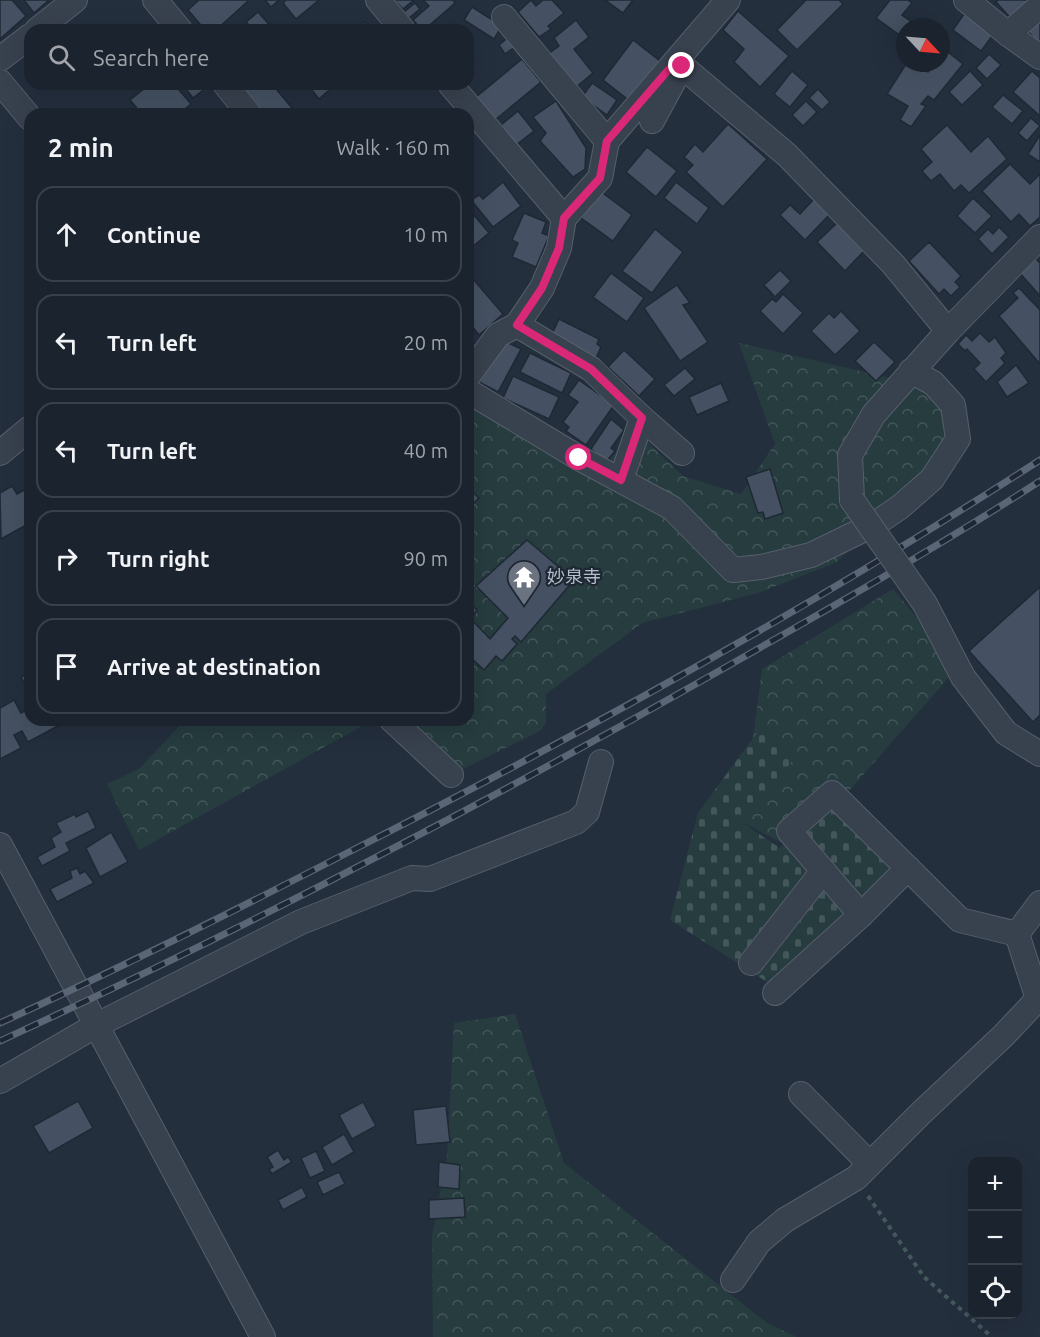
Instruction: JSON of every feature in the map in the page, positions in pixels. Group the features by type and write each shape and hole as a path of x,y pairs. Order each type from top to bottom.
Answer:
{"street":[{"path":"45,24 75,0"},
{"path":"155,0 175,24"},
{"path":"378,0 399,24"},
{"path":"474,368 498,335 517,325 542,288 559,248 564,218 600,178 607,141 679,64 728,0"},
{"path":"966,0 1040,57"},
{"path":"1008,34 1040,6"},
{"path":"504,17 607,141"},
{"path":"0,59 24,41"},
{"path":"652,121 679,64"},
{"path":"679,64 787,155 893,264 948,331"},
{"path":"0,82 24,111"},
{"path":"230,90 244,108"},
{"path":"455,90 470,108"},
{"path":"474,112 564,218"},
{"path":"1040,237 911,371 874,414 850,455 852,500 925,604 963,677 1006,733 1040,754"},
{"path":"517,325 591,369 682,453"},
{"path":"474,395 579,458 672,508 733,570 761,567 812,555 875,524 900,507 932,479 958,439 953,405 933,383 911,371"},
{"path":"621,480 642,418"},
{"path":"0,453 24,433"},
{"path":"399,726 452,775"},
{"path":"0,1081 95,1026 301,922 412,878 430,879 576,822 587,812 601,762"},
{"path":"861,915 789,831 832,793 960,920 1017,934"},
{"path":"0,845 263,1337"},
{"path":"775,993 861,915 908,868"},
{"path":"751,963 824,871"},
{"path":"1017,934 1040,903"},
{"path":"733,1280 759,1242 785,1220 862,1171 1003,1036 1038,999 1017,934"},
{"path":"801,1094 862,1171"}],"path":[{"path":"862,1171 924,1277 992,1337"}],"green space":[{"path":"739,343 912,383 955,420 932,479 835,563 758,593 642,623 546,694 546,723 540,731 451,775 390,726 474,726 474,396 606,464 635,430 683,476 741,494 775,444"},
{"path":"893,589 958,667 840,801 786,845 744,823 794,757 753,738 762,669"},
{"path":"179,726 362,726 139,850 107,784 139,769"},
{"path":"759,730 795,757 744,824 780,848 832,793 903,863 775,987 670,920 698,813"},
{"path":"515,1014 564,1163 767,1323 797,1337 433,1337 432,1236 447,1156 454,1023"}],"building":[{"path":"0,0 12,0 26,16 0,39"},
{"path":"24,0 49,0 34,13"},
{"path":"199,0 248,1 223,24 200,24 188,10"},
{"path":"265,0 279,0 271,7"},
{"path":"286,0 319,0 296,19 283,3"},
{"path":"394,0 414,0 403,9"},
{"path":"423,0 453,0 455,3 431,24 417,24 413,20 429,6"},
{"path":"531,0 536,6 543,0 552,0 564,13 548,26 551,29 539,37 518,12"},
{"path":"605,0 633,0 623,13"},
{"path":"806,0 839,0 843,4 797,50 777,30"},
{"path":"890,0 908,0 912,3 902,15 906,18 896,18 896,32 876,18"},
{"path":"998,0 1036,0 1016,24 996,2"},
{"path":"415,3 420,9 409,18 404,12"},
{"path":"472,7 502,26 494,39 474,26 474,24 464,20"},
{"path":"738,11 789,56 760,87 734,62 744,49 723,30"},
{"path":"258,12 269,24 248,24 246,22"},
{"path":"964,14 993,35 981,51 953,30"},
{"path":"1040,19 1040,45 1027,30"},
{"path":"576,20 589,37 574,49 593,73 575,88 548,54 559,46 554,38"},
{"path":"512,34 519,44 505,54 499,45"},
{"path":"633,40 660,61 630,101 603,80"},
{"path":"950,54 963,64 934,100 928,96 921,104 926,106 911,127 900,120 908,106 887,94 901,72 950,72"},
{"path":"989,54 1001,65 987,79 976,68"},
{"path":"522,59 541,82 495,120 476,97"},
{"path":"792,71 808,85 790,107 774,94"},
{"path":"970,71 983,85 962,105 949,92"},
{"path":"1032,71 1040,78 1040,116 1013,92"},
{"path":"592,83 617,100 607,115 582,97"},
{"path":"818,89 830,102 822,110 809,98"},
{"path":"142,90 179,90 191,104 186,108 137,108 130,100"},
{"path":"187,90 203,90 193,98"},
{"path":"241,90 277,90 292,108 257,108"},
{"path":"312,90 329,90 319,99"},
{"path":"1003,95 1023,111 1012,124 992,107"},
{"path":"556,101 586,148 585,169 573,177 540,141 546,133 533,117"},
{"path":"806,101 817,112 803,126 792,115"},
{"path":"518,111 534,131 516,145 501,125"},
{"path":"1031,118 1040,126 1027,141 1018,133"},
{"path":"728,124 767,159 723,207 686,172 693,165 684,157 695,144 703,152"},
{"path":"947,125 971,152 988,136 1007,159 969,193 961,185 954,191 940,174 931,181 922,171 932,162 921,149"},
{"path":"1040,135 1040,162 1028,154"},
{"path":"647,147 677,171 656,197 626,172"},
{"path":"1010,164 1030,184 1040,174 1040,217 1030,226 1019,214 1011,222 982,191"},
{"path":"503,182 521,206 493,227 474,204 474,198 479,195 483,199"},
{"path":"676,182 709,208 697,224 664,198"},
{"path":"600,191 632,215 613,241 581,218"},
{"path":"973,198 992,216 975,233 957,216"},
{"path":"814,199 830,214 805,240 780,215 790,205 800,214"},
{"path":"524,213 546,222 542,233 549,236 536,267 512,257 518,243 512,240"},
{"path":"474,215 489,233 474,246"},
{"path":"837,223 864,251 845,271 817,242"},
{"path":"999,227 1009,237 992,254 978,239 988,229 993,234"},
{"path":"655,229 683,252 652,293 622,271"},
{"path":"929,242 961,276 955,282 960,287 951,296 944,289 939,294 909,261"},
{"path":"1034,257 1040,263 1040,296 1018,271"},
{"path":"780,270 791,281 775,297 764,285"},
{"path":"611,273 644,298 627,322 593,297"},
{"path":"474,280 503,314 479,335 474,329"},
{"path":"677,285 690,303 683,305 708,342 680,361 644,308"},
{"path":"1019,288 1040,310 1040,364 999,316 1018,298 1013,293"},
{"path":"783,294 803,313 783,334 760,311 772,299 776,302"},
{"path":"841,311 860,331 835,355 811,331 829,313 834,318"},
{"path":"559,319 599,339 597,344 601,347 596,358 551,336"},
{"path":"980,333 989,342 995,337 1006,353 1001,358 1005,363 986,382 974,369 980,363 967,349 965,351 958,344 966,335 972,341"},
{"path":"502,340 521,349 498,392 479,382"},
{"path":"874,342 895,362 876,381 855,361"},
{"path":"624,350 655,379 639,396 608,367"},
{"path":"530,353 571,373 562,393 520,372"},
{"path":"1016,365 1029,383 1007,397 997,382"},
{"path":"685,368 695,379 674,396 664,385"},
{"path":"513,376 559,397 549,419 503,398"},
{"path":"579,380 614,405 586,445 566,431 569,427 563,422 578,402 568,395"},
{"path":"721,383 729,401 697,415 689,397"},
{"path":"611,419 624,430 611,448 615,451 606,462 591,449"},
{"path":"770,469 783,513 765,519 763,512 758,513 746,477"},
{"path":"12,486 17,494 24,490 24,526 1,539 0,493"},
{"path":"474,493 479,498 474,503"},
{"name":"妙泉寺","path":"527,540 574,580 521,642 515,636 512,639 517,644 502,661 496,656 484,670 474,661 474,622 490,639 508,618 476,586"},
{"path":"1040,587 1040,715 1033,722 969,651"},
{"path":"14,700 21,713 24,711 24,726 58,726 28,742 22,731 14,735 21,748 0,759 0,708"},
{"path":"88,811 96,828 66,843 70,851 42,866 37,857 55,847 51,838 61,832 56,823"},
{"path":"111,832 128,862 100,877 86,848"},
{"path":"77,868 80,874 85,871 94,883 57,902 50,889 72,878 70,871"},
{"path":"78,1101 93,1128 49,1153 33,1126"},
{"path":"363,1102 376,1126 352,1139 339,1115"},
{"path":"446,1106 450,1142 416,1145 413,1110"},
{"path":"344,1134 354,1152 332,1165 322,1147"},
{"path":"278,1150 284,1160 288,1157 292,1162 272,1174 269,1169 273,1167 267,1157"},
{"path":"316,1151 325,1171 310,1178 301,1158"},
{"path":"439,1162 460,1165 459,1189 438,1187"},
{"path":"339,1172 345,1184 323,1195 317,1182"},
{"path":"302,1187 307,1197 283,1210 278,1200"},
{"path":"464,1198 465,1217 429,1219 429,1200"}],"railway":[{"path":"0,1023 261,897 436,808 612,714 871,565 1040,460"},
{"path":"0,1041 267,913 530,776 830,608 1040,481"}],"place":[{"name":"妙泉寺","path":"524,606"}],"route":[{"path":"579,458 621,480 642,418 591,369 517,325 542,288 559,248 564,218 600,178 607,141 676,61 682,66"}]}
